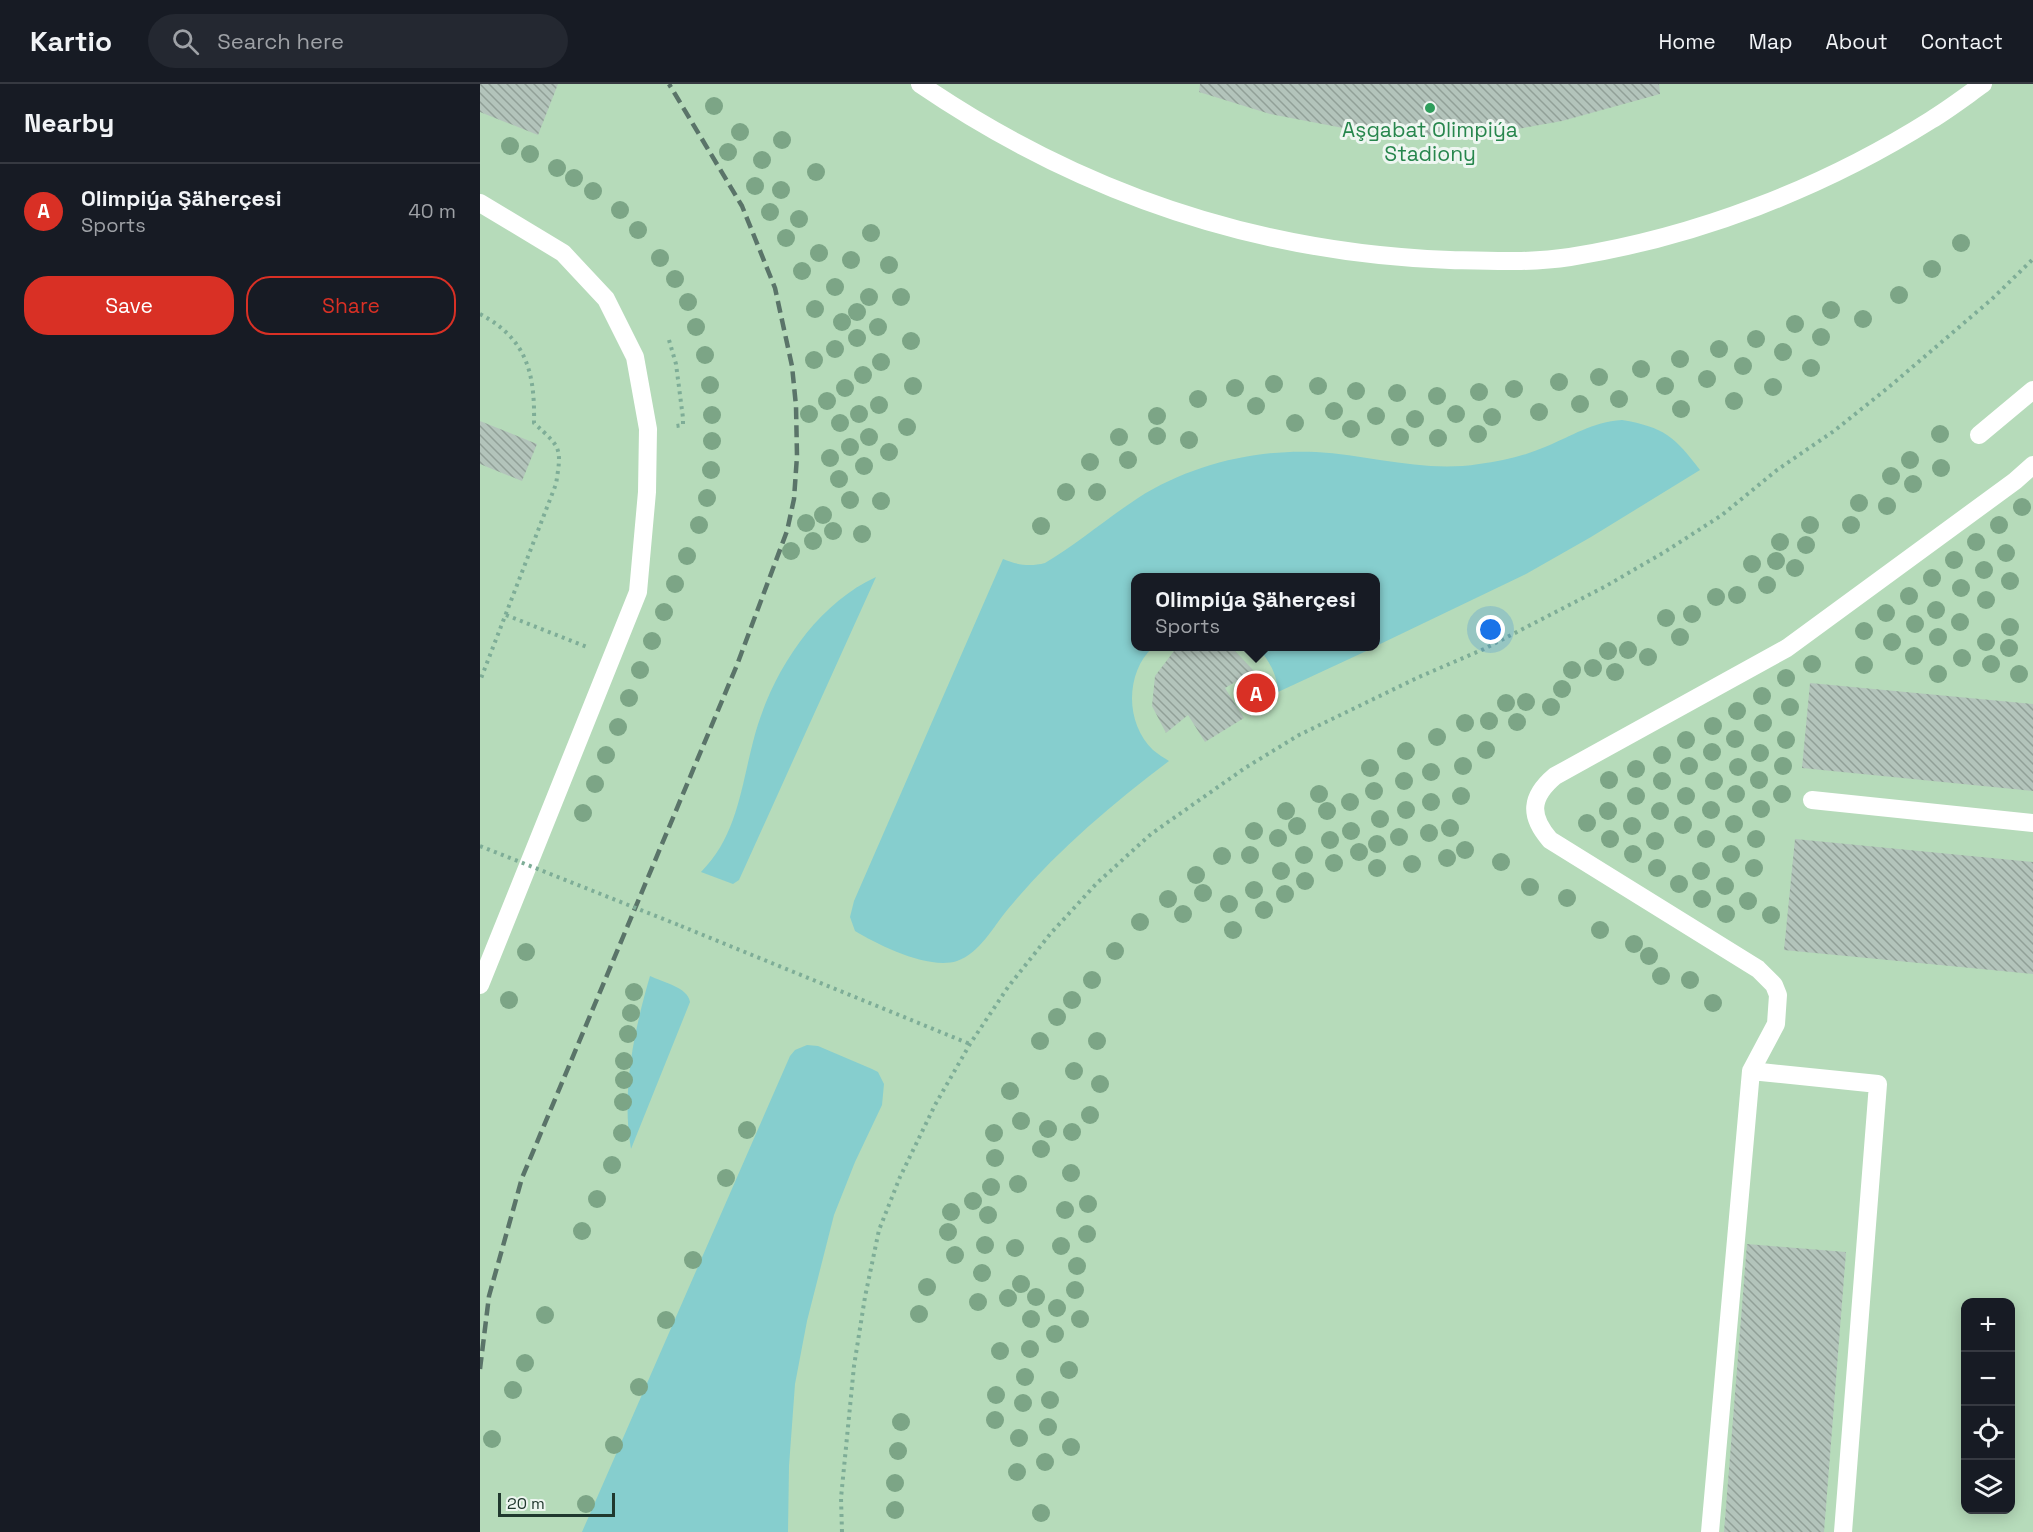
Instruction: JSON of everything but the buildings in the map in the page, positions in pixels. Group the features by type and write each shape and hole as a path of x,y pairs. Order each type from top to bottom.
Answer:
{"lane":[{"path":"920,84 964,114 1033,153 1104,186 1178,213 1254,234 1331,249 1410,258 1489,261 1568,257 1642,243 1717,221 1791,193 1863,159 1931,120 1983,84"},
{"path":"480,203 563,253 606,299 635,357 648,429 647,492 638,592 480,985"},
{"path":"1979,435 2033,390"},
{"path":"1710,1532 1751,1071 1776,1024 1778,994 1774,985 1758,969 1550,840 1539,828 1536,817 1537,796 1544,785 1555,776 1787,648 2006,488 2033,465"},
{"path":"1812,800 2033,823"},
{"path":"1751,1071 1878,1084 1843,1532"}],"path":[{"path":"842,1532 841,1498 854,1366 879,1230 900,1177 935,1105 970,1044 1008,987 1051,933 1097,883 1151,834 1236,774 1299,735 1419,677 1484,649 1606,586 1722,515 1777,470 1834,431 1889,387 1983,306 2033,259"},
{"path":"480,314 495,322 516,342 528,364 535,393 534,423 556,443 561,456 556,484 480,681"},
{"path":"669,340 676,364 683,418"},
{"path":"506,615 582,645"},
{"path":"480,846 970,1044"}],"green space":[{"path":"480,84 2033,84 2033,1532 480,1532"}],"water":[{"path":"1622,420 1659,430 1683,449 1700,470 1526,574 1380,644 1380,573 1131,573 1131,651 1150,651 1137,670 1133,684 1133,712 1144,739 1153,750 1169,761 1105,812 1044,868 1008,909 986,939 965,957 946,963 919,959 891,949 855,931 850,917 854,901 1003,559 1024,565 1045,563 1158,486 1201,468 1224,462 1270,453 1316,452 1418,465 1479,464 1521,456 1611,421"},
{"path":"876,577 739,880 733,884 701,872 723,843 730,827 741,794 760,717 782,669 797,646 832,606 853,590"},
{"path":"1261,651 1366,651 1278,692 1276,679"},
{"path":"650,976 685,992 690,1002 631,1149 628,1127 628,1084 634,1040"},
{"path":"807,1045 818,1046 878,1072 884,1084 882,1105 855,1162 834,1215 807,1321 795,1384 789,1466 788,1532 582,1532 790,1056 795,1050"}],"railway":[{"path":"480,1369 489,1296 522,1178 737,665 787,531 794,499 797,456 796,406 792,366 775,288 742,206 669,84"}],"place":[{"name":"Aşgabat Olimpiýa Stadiony","path":"1430,108"},
{"name":"Olimpiýa Şäherçesi","path":"1256,693"}]}
